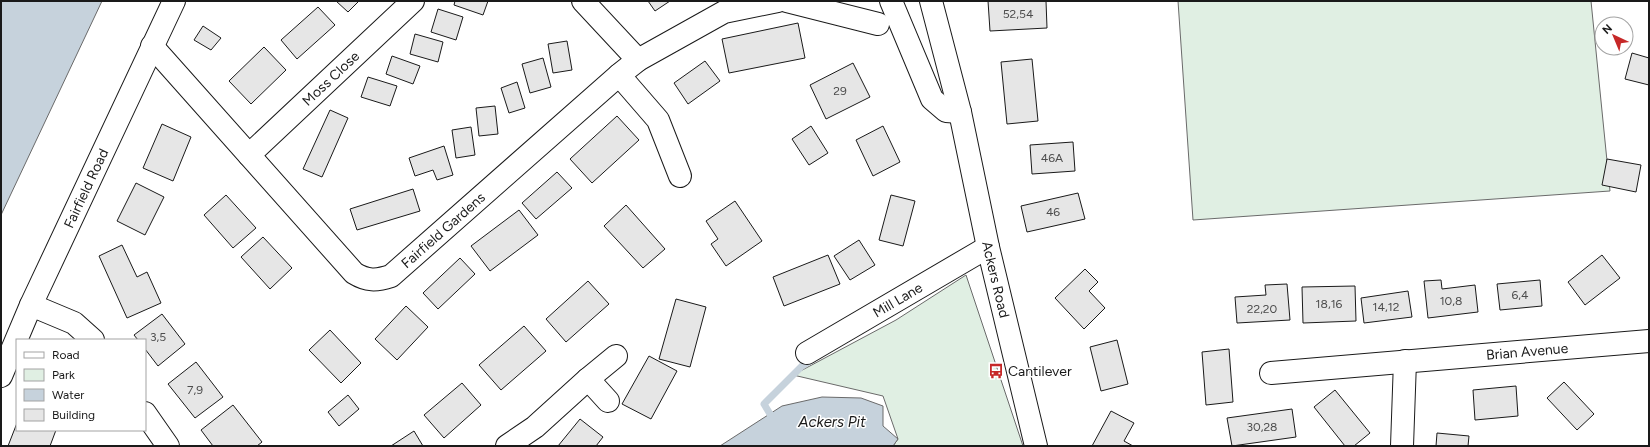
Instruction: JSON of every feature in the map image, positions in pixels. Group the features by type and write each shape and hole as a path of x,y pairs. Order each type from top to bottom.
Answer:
{"street":[{"name":"Fairfield Road","path":"17,339 31,305 174,1"},
{"name":"Moss Close","path":"249,155 413,1"},
{"path":"583,1 638,60"},
{"name":"Fairfield Gardens","path":"152,46 354,273 365,280 379,280 391,276 619,75 638,60 724,12 778,1"},
{"path":"787,1 878,24"},
{"path":"891,1 932,99 936,105 946,111 960,112"},
{"name":"Ackers Road","path":"930,1 960,112 988,247 1036,446"},
{"path":"619,75 658,120 680,176"},
{"name":"Mill Lane","path":"806,353 988,247"},
{"path":"31,305 74,322 92,339"},
{"name":"Fairfield Road","path":"1,376 16,340"},
{"name":"Brian Avenue","path":"1271,372 1649,341"},
{"path":"507,446 535,426 616,356"},
{"path":"1402,446 1405,361"},
{"path":"588,379 608,401"},
{"path":"146,414 168,446"}],"green space":[{"path":"1178,1 1591,1 1594,31 1594,56 1596,56 1610,191 1193,220"},
{"path":"966,275 1023,446 893,446 898,439 883,396 793,375 896,320"}],"water":[{"path":"1,1 102,1 1,215"},
{"name":"Ackers Pit","path":"822,397 861,398 883,406 883,426 898,439 893,446 720,446 782,406"}],"building":[{"path":"336,1 359,1 348,12"},
{"path":"455,1 488,1 483,15 454,5"},
{"path":"648,1 670,1 655,11"},
{"path":"988,1 1046,1 1047,28 990,31"},
{"path":"318,7 335,25 297,59 281,40"},
{"path":"438,9 463,17 456,40 431,32"},
{"path":"798,23 805,58 729,73 722,39"},
{"path":"203,26 221,38 211,50 194,40"},
{"path":"415,34 443,42 438,62 410,54"},
{"path":"567,41 572,70 553,73 548,44"},
{"path":"264,47 286,70 251,104 229,81"},
{"path":"1634,54 1649,58 1649,85 1625,79 1631,56 1634,56"},
{"path":"392,56 420,66 413,84 386,74"},
{"path":"543,58 551,87 530,93 522,64"},
{"path":"1032,59 1038,121 1007,124 1001,62"},
{"path":"705,61 720,81 688,104 674,83"},
{"path":"853,63 870,97 826,119 810,85"},
{"path":"368,77 397,86 390,106 361,97"},
{"path":"517,82 525,108 509,113 501,88"},
{"path":"495,106 498,134 479,136 476,108"},
{"path":"330,110 348,118 322,177 303,169"},
{"path":"617,116 639,140 592,183 570,159"},
{"path":"162,124 191,137 173,181 143,168"},
{"path":"811,126 828,153 809,165 792,139"},
{"path":"883,126 900,162 873,176 856,140"},
{"path":"471,127 475,155 456,158 452,130"},
{"path":"1073,142 1075,171 1032,174 1030,145"},
{"path":"444,146 453,175 437,180 433,170 415,176 409,158"},
{"path":"1607,159 1641,165 1636,192 1602,185"},
{"path":"557,172 572,188 536,219 522,203"},
{"path":"136,183 164,197 145,235 117,221"},
{"path":"413,189 420,211 357,230 350,209"},
{"path":"1078,193 1085,219 1027,232 1021,206"},
{"path":"226,195 256,228 233,248 204,215"},
{"path":"891,195 915,201 903,246 879,240"},
{"path":"735,201 762,241 726,266 711,244 718,239 706,221"},
{"path":"626,205 665,249 643,268 604,226"},
{"path":"519,210 538,235 490,271 471,246"},
{"path":"263,237 292,268 270,289 241,257"},
{"path":"859,240 875,265 850,280 834,256"},
{"path":"122,245 137,277 147,272 161,303 127,318 99,256"},
{"path":"828,255 840,284 784,306 773,277"},
{"path":"1602,255 1620,278 1585,305 1568,282"},
{"path":"460,258 475,274 438,309 423,293"},
{"path":"1085,269 1098,282 1089,291 1105,308 1084,329 1055,298"},
{"path":"1441,280 1442,289 1475,285 1478,312 1428,318 1424,281"},
{"path":"1540,280 1542,306 1500,310 1497,284"},
{"path":"588,281 609,304 566,342 546,319"},
{"path":"1287,284 1290,320 1237,323 1235,297 1266,295 1265,285"},
{"path":"1355,286 1356,321 1303,323 1302,287"},
{"path":"1408,291 1412,317 1364,323 1361,298"},
{"path":"676,299 706,307 690,367 659,359"},
{"path":"406,306 428,327 397,360 375,339"},
{"path":"162,314 185,344 158,366 146,350 146,339 137,339 134,335"},
{"path":"524,326 546,351 501,390 479,365"},
{"path":"330,330 361,363 341,383 309,350"},
{"path":"1117,340 1128,384 1101,391 1090,347"},
{"path":"1229,349 1233,402 1206,405 1202,352"},
{"path":"649,356 677,371 651,419 622,404"},
{"path":"196,362 223,397 195,418 168,384"},
{"path":"1564,382 1594,414 1577,430 1547,398"},
{"path":"462,383 481,405 444,438 424,415"},
{"path":"1516,386 1518,416 1475,420 1473,390"},
{"path":"1335,390 1370,433 1354,446 1345,446 1314,407"},
{"path":"348,395 359,409 339,426 328,412"},
{"path":"233,405 262,442 257,446 213,446 201,430"},
{"path":"1292,409 1296,437 1232,446 1227,418"},
{"path":"1111,411 1134,423 1124,441 1133,446 1092,446"},
{"path":"580,419 603,437 596,446 558,446"},
{"path":"16,426 16,431 56,431 50,446 8,446"},
{"path":"414,431 423,446 391,446"},
{"path":"1437,433 1469,436 1468,446 1436,446"}],"waterway":[{"path":"770,414 764,404 802,366 813,359"}],"place":[{"name":"Cantilever","path":"996,371"}]}
